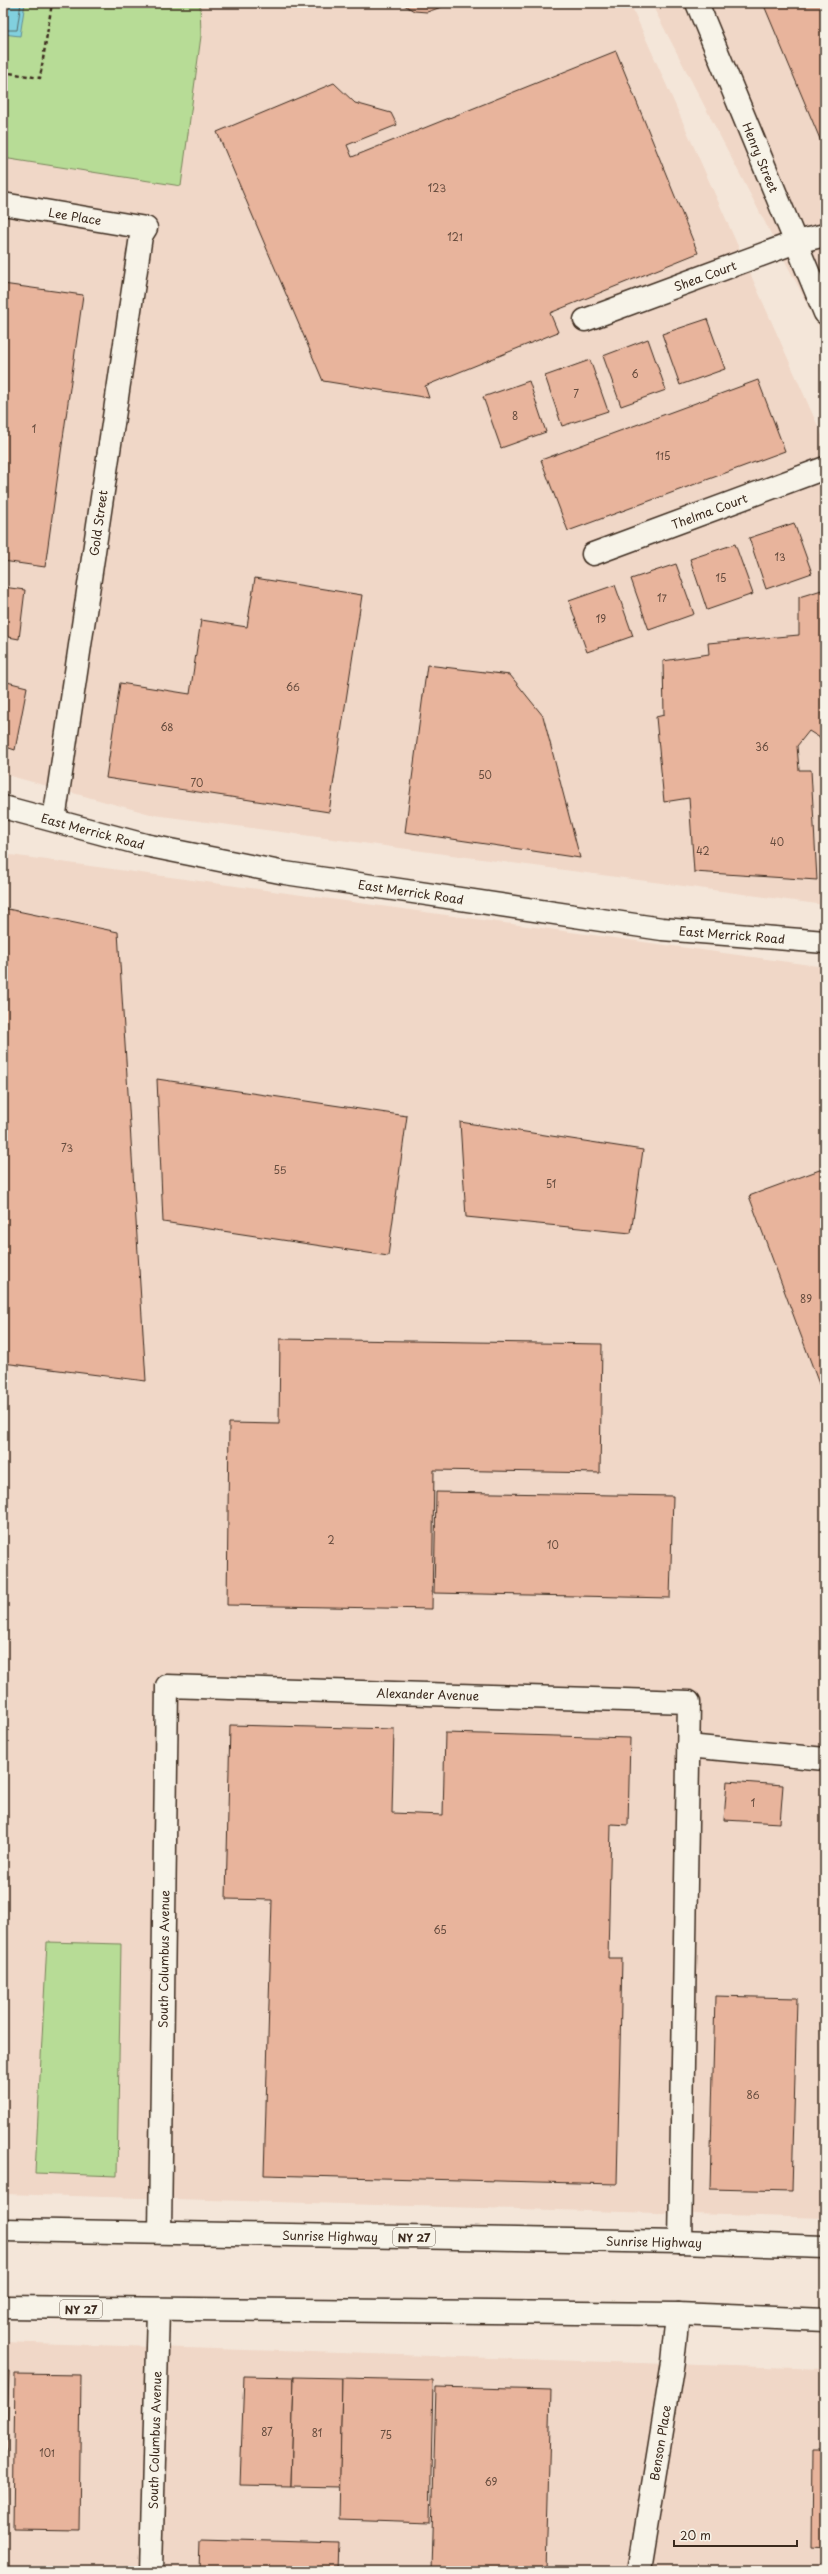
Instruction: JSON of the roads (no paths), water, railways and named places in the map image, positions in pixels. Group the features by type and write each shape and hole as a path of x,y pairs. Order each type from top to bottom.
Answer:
{"main road":[{"name":"Henry Street","path":"696,3 825,313"},
{"name":"Lee Place","path":"3,204 146,228"},
{"name":"Gold Street","path":"54,820 141,236 146,228"},
{"name":"Shea Court","path":"585,320 796,242 825,235"},
{"name":"Thelma Court","path":"593,554 825,468"},
{"name":"East Merrick Road","path":"3,806 145,845 284,873 662,929 825,942"},
{"name":"Alexander Avenue","path":"167,1686 689,1702 688,1746"},
{"name":"South Columbus Avenue","path":"160,2232 167,1686"},
{"path":"680,2242 688,1746 825,1758"},
{"name":"Sunrise Highway","path":"3,2230 680,2242 825,2247"},
{"name":"NY 27","path":"3,2307 158,2310 678,2314 825,2320"},
{"name":"South Columbus Avenue","path":"151,2571 158,2310"},
{"name":"Benson Place","path":"639,2571 673,2362 678,2314"}],"water":[{"path":"3,3 25,3 20,36 3,34"}]}
